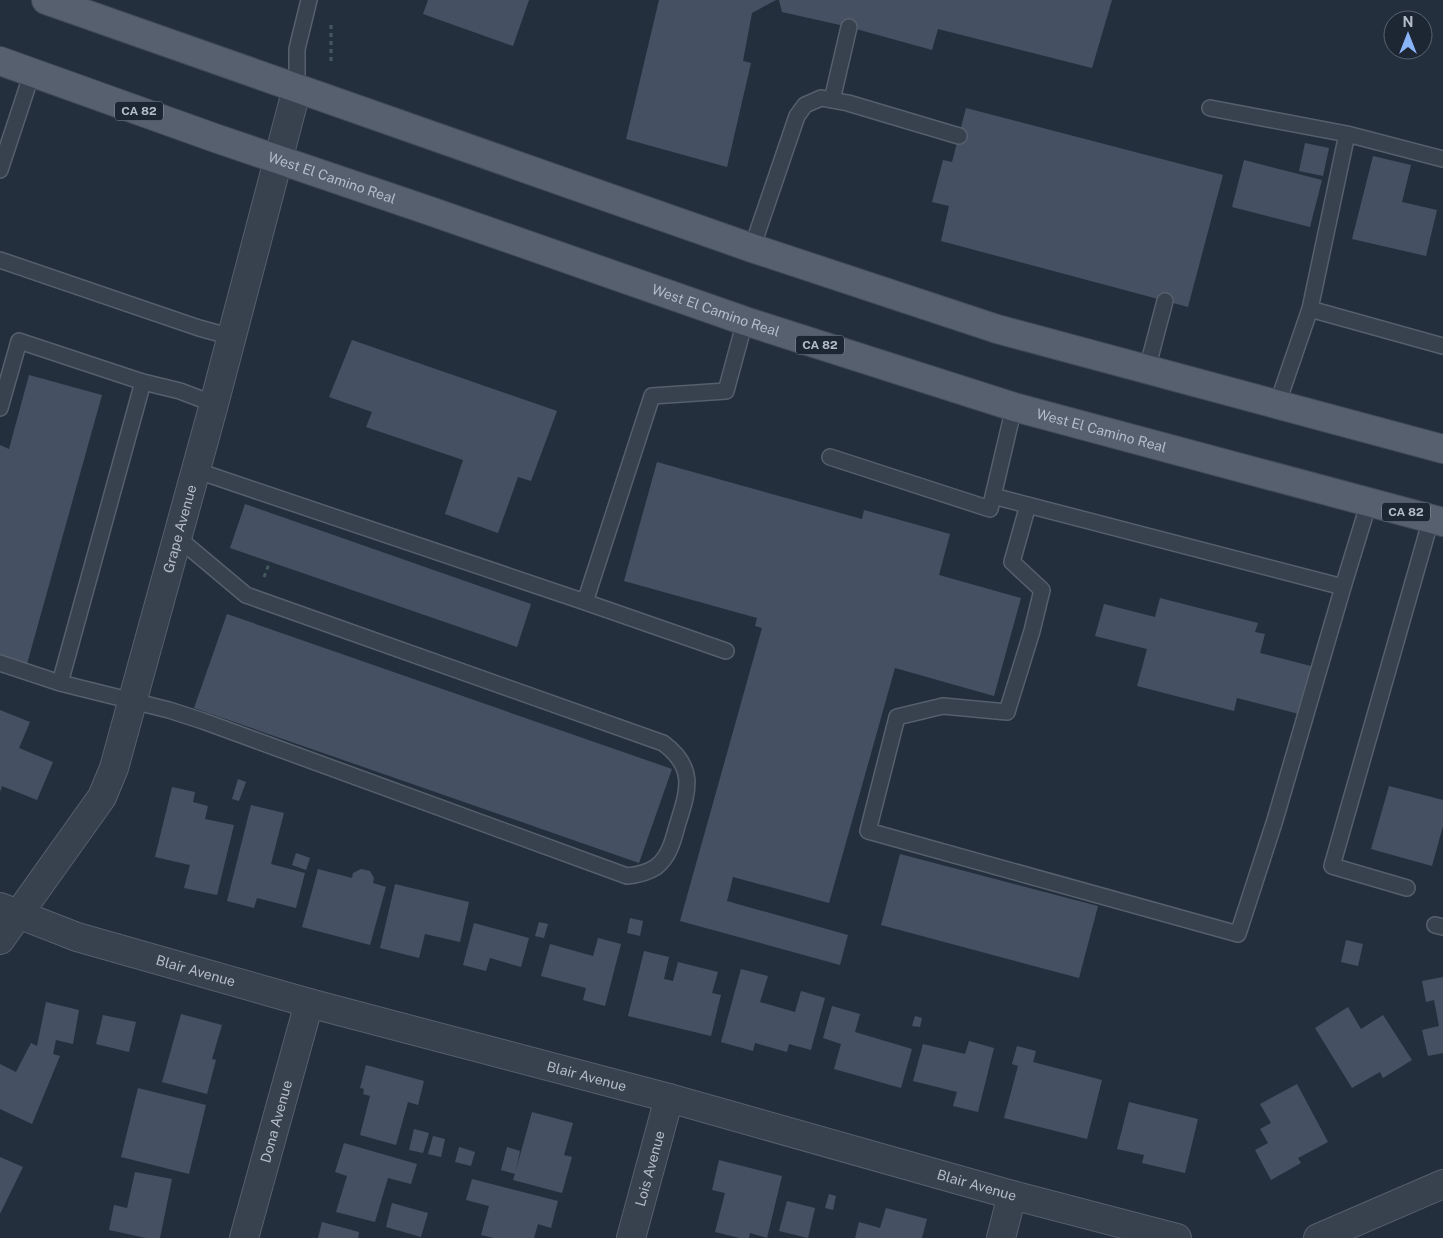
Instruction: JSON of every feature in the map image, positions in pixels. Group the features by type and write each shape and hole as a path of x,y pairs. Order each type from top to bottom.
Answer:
{"main road":[{"path":"46,0 752,248 997,329 1443,449"},
{"name":"West El Camino Real","path":"0,61 279,160 745,321 1014,407 1437,520"}],"street":[{"name":"Grape Avenue","path":"0,940 10,911 102,798 114,768 178,538 297,88"},
{"name":"Blair Avenue","path":"10,911 77,937 309,1003 669,1098 1012,1195 1177,1238"},
{"name":"Dona Avenue","path":"244,1238 309,1003"},
{"name":"Lois Avenue","path":"631,1238 669,1098"},
{"path":"1332,1235 1443,1184"},
{"path":"1000,1238 1012,1195"}],"lane":[{"path":"297,88 297,49 309,0"},
{"path":"832,100 849,27"},
{"path":"1,166 32,73"},
{"path":"752,248 797,116 805,105 821,98 848,103 959,136"},
{"path":"1210,108 1346,134 1443,158"},
{"path":"1277,405 1310,310 1346,134"},
{"path":"0,260 199,328 232,336"},
{"path":"1147,369 1165,301"},
{"path":"1310,310 1443,346"},
{"path":"585,602 652,396 726,391 745,321"},
{"path":"0,408 19,341 143,382 180,391 214,404"},
{"path":"60,683 143,382"},
{"path":"830,457 990,509 1014,407"},
{"path":"196,470 726,651"},
{"path":"993,496 1343,587"},
{"path":"1028,506 1012,562 1042,590 1007,712 942,706 897,717 868,831 1238,934 1275,820 1368,502"},
{"path":"1407,888 1332,866 1437,520"},
{"path":"0,663 60,683 203,721 627,876 643,874 657,866 670,850 688,794 688,779 683,765 675,752 663,743 246,595 178,538"}],"path":[{"path":"331,23 331,61"}],"building":[{"path":"428,0 529,0 513,46 423,14"},
{"path":"659,0 776,0 752,13 743,61 751,63 727,167 626,139"},
{"path":"779,0 1112,0 1092,68 938,29 932,50 849,27 782,12"},
{"path":"966,108 1223,175 1188,307 941,241 949,206 932,202 943,160 952,162"},
{"path":"1305,143 1329,148 1323,176 1299,171"},
{"path":"1373,156 1411,165 1402,202 1437,210 1426,256 1352,239"},
{"path":"1244,160 1322,180 1310,227 1232,207"},
{"path":"352,340 557,411 531,481 518,477 498,533 445,514 463,460 366,427 372,412 329,397"},
{"path":"29,375 102,395 27,664 0,657 0,445 9,449"},
{"path":"657,462 862,519 864,510 950,534 939,575 1021,598 994,696 895,668 829,903 733,877 727,901 848,935 840,965 680,921 762,628 755,626 757,618 624,581"},
{"path":"245,504 531,604 517,647 230,548"},
{"path":"1160,598 1258,623 1255,632 1265,634 1260,653 1311,666 1299,714 1237,698 1234,711 1137,686 1147,649 1095,636 1104,604 1155,617"},
{"path":"227,614 672,769 639,863 194,708"},
{"path":"0,710 30,722 19,748 53,762 37,800 2,786 0,792"},
{"path":"238,779 246,782 239,801 232,799"},
{"path":"1389,786 1443,800 1443,826 1432,866 1371,849"},
{"path":"172,787 195,792 193,802 208,806 205,819 234,825 217,895 184,888 190,865 155,857"},
{"path":"251,805 284,813 271,864 305,873 296,908 257,898 254,908 227,901"},
{"path":"296,853 310,858 306,870 292,865"},
{"path":"900,854 1098,906 1079,978 881,925"},
{"path":"318,869 352,878 353,873 361,869 370,871 374,878 373,883 386,887 370,945 302,927"},
{"path":"395,884 469,902 460,942 425,934 419,958 380,948"},
{"path":"630,918 643,921 640,936 627,933"},
{"path":"539,922 548,924 544,938 535,936"},
{"path":"474,923 529,938 521,967 490,958 486,971 463,965"},
{"path":"598,938 621,944 605,1006 583,1000 586,988 541,976 550,944 593,956"},
{"path":"1346,940 1363,944 1358,966 1341,962"},
{"path":"644,951 669,957 664,979 673,981 678,962 718,972 712,993 721,995 711,1036 628,1016"},
{"path":"741,969 768,976 760,1002 795,1012 801,991 825,998 811,1050 789,1044 787,1052 755,1043 753,1051 721,1042"},
{"path":"1443,977 1443,1053 1428,1056 1422,1030 1439,1026 1434,1000 1426,1002 1422,981"},
{"path":"46,1002 79,1010 73,1044 56,1040 53,1054 60,1056 32,1124 0,1109 0,1064 16,1072 31,1043 37,1046"},
{"path":"832,1006 860,1014 855,1032 912,1049 901,1088 834,1069 841,1044 823,1038"},
{"path":"1348,1007 1361,1029 1383,1015 1412,1060 1383,1078 1380,1072 1352,1088 1315,1028"},
{"path":"181,1014 222,1025 212,1059 216,1060 207,1094 162,1082"},
{"path":"103,1015 136,1022 129,1052 96,1044"},
{"path":"915,1016 922,1018 920,1027 912,1026"},
{"path":"969,1041 994,1048 978,1112 953,1106 957,1092 913,1081 923,1044 965,1054"},
{"path":"1017,1046 1036,1051 1033,1062 1102,1080 1087,1139 1004,1118 1018,1066 1012,1064"},
{"path":"366,1065 424,1081 418,1105 408,1102 396,1145 360,1135 370,1096 363,1094 364,1089 360,1088"},
{"path":"1297,1084 1328,1142 1298,1158 1301,1163 1271,1180 1255,1150 1268,1143 1260,1129 1271,1123 1260,1104"},
{"path":"138,1088 206,1105 189,1174 121,1157"},
{"path":"1129,1102 1198,1119 1185,1173 1142,1163 1144,1155 1117,1149"},
{"path":"532,1112 573,1123 564,1155 572,1157 562,1193 513,1180 515,1174 501,1170 507,1147 520,1151 516,1170"},
{"path":"414,1129 429,1133 423,1153 409,1150"},
{"path":"433,1136 445,1139 441,1157 428,1154"},
{"path":"344,1143 417,1164 411,1184 388,1178 375,1222 336,1212 347,1176 335,1172"},
{"path":"459,1147 475,1152 471,1166 455,1162"},
{"path":"0,1157 23,1167 0,1214"},
{"path":"719,1160 782,1176 767,1238 750,1233 749,1238 740,1238 715,1232 725,1193 712,1190"},
{"path":"135,1172 172,1179 160,1238 146,1238 109,1230 114,1205 127,1208"},
{"path":"472,1179 558,1201 551,1228 538,1224 534,1238 494,1238 481,1235 489,1206 466,1200"},
{"path":"829,1194 836,1196 833,1210 825,1208"},
{"path":"787,1201 815,1208 808,1238 779,1231"},
{"path":"392,1203 428,1213 421,1237 386,1227"},
{"path":"886,1208 927,1219 922,1238 855,1238 859,1222 880,1228"},
{"path":"322,1222 359,1232 358,1238 318,1238"}]}
